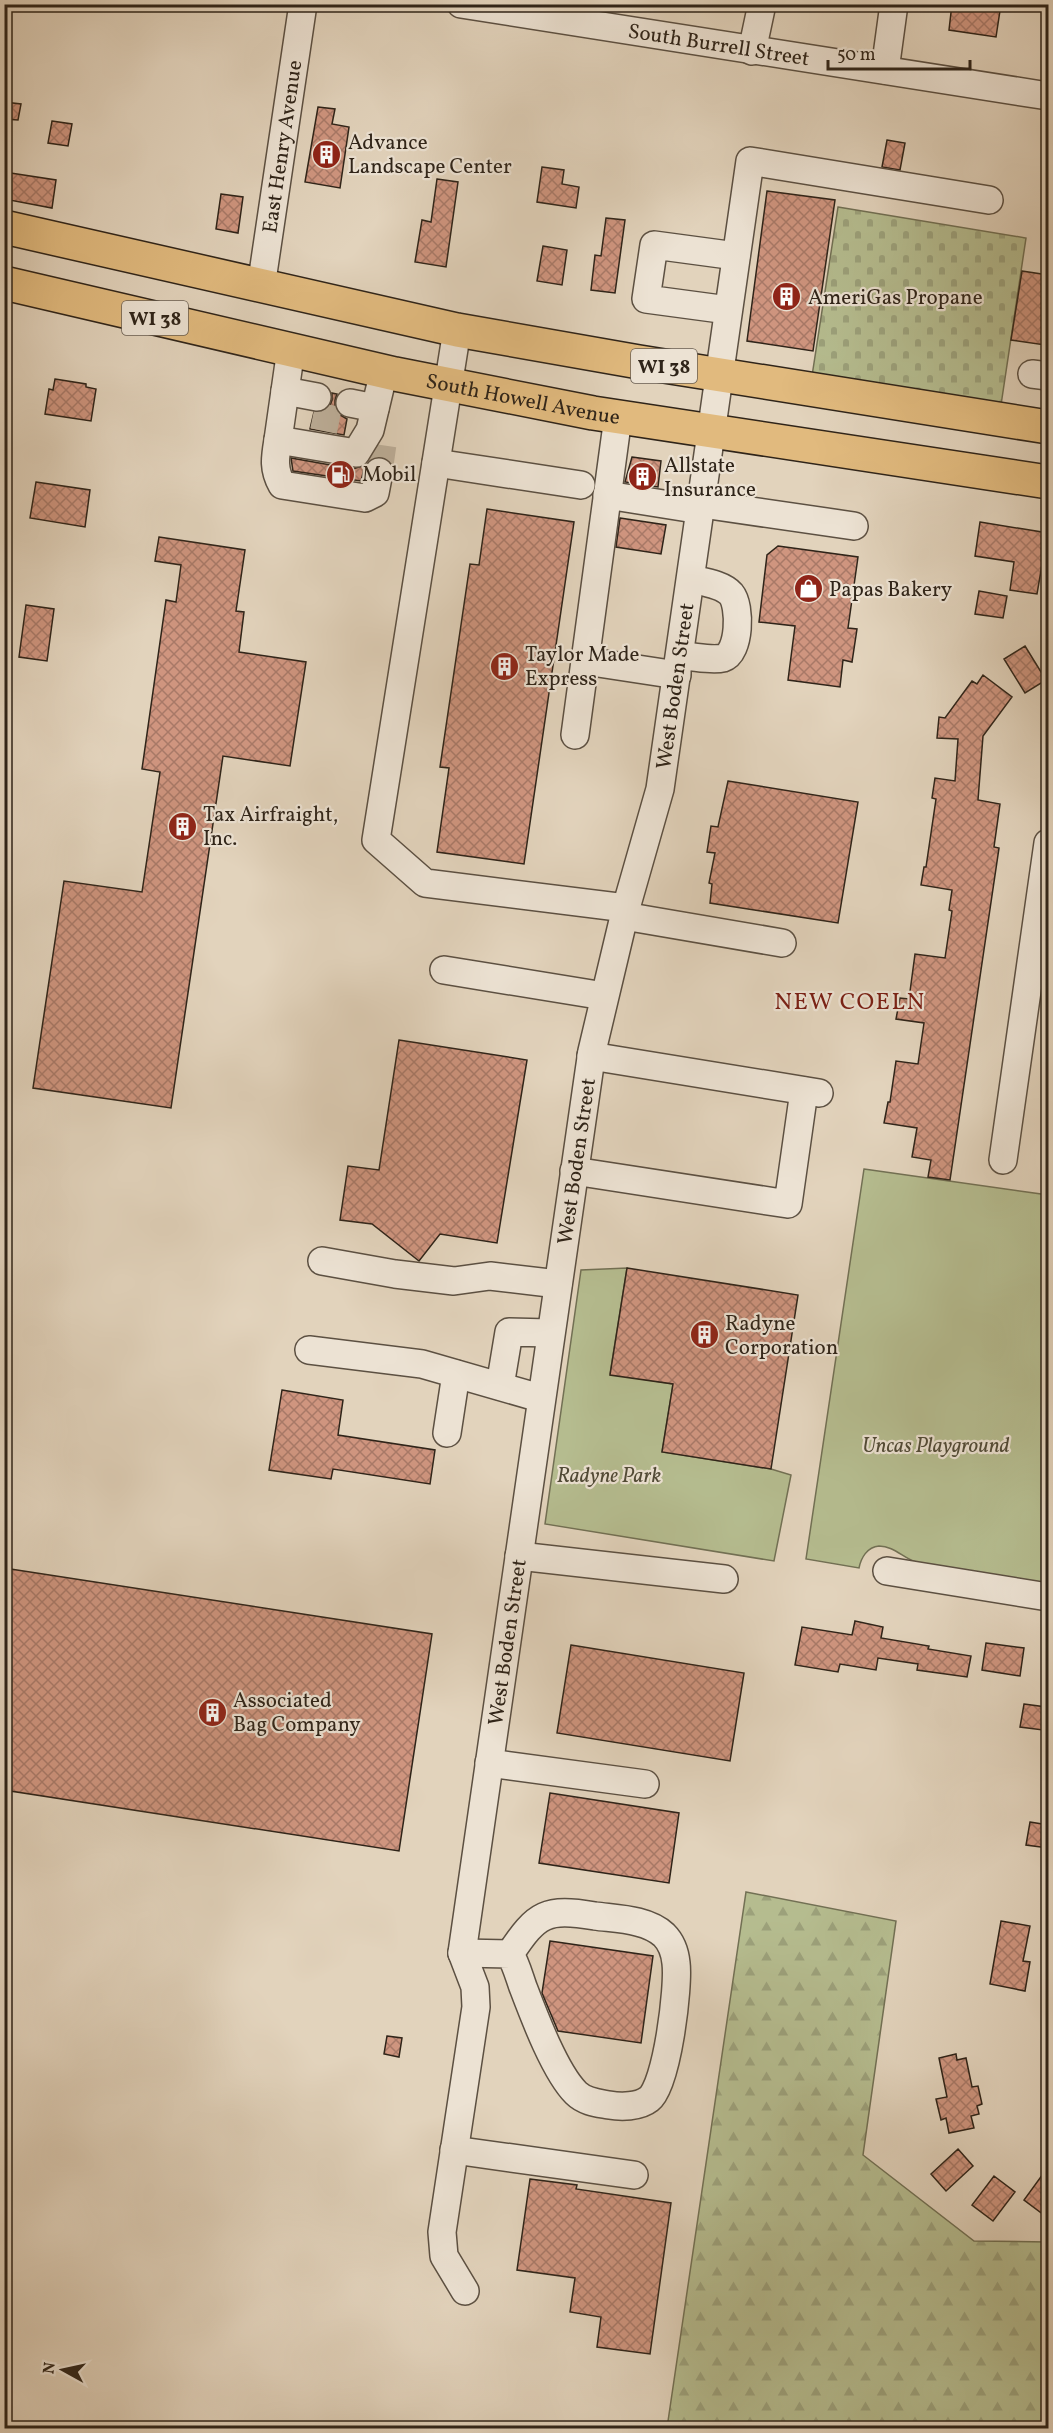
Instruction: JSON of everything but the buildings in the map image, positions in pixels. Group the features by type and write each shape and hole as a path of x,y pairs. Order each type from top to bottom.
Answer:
{"main road":[{"name":"WI 38","path":"4,227 457,330 719,375 1048,421"},
{"name":"South Howell Avenue","path":"4,283 384,371 618,417 1048,482"}],"street":[{"name":"East Henry Avenue","path":"261,286 303,4"},
{"name":"South Burrell Street","path":"461,4 589,15 752,51 1048,96"},
{"path":"752,51 762,4"},
{"path":"885,70 894,4"},
{"name":"West Boden Street","path":"462,1953 591,1056 625,912 660,789 750,161 989,200"},
{"path":"728,310 646,299 654,245 736,256"},
{"path":"457,330 376,840 425,883 625,912 782,943"},
{"path":"291,349 274,459 275,472 282,485 365,498 375,493 379,472"},
{"path":"278,440 356,453 384,371"},
{"path":"284,400 315,406"},
{"path":"575,735 618,417"},
{"path":"436,463 581,485"},
{"path":"607,495 854,526"},
{"path":"585,661 679,665 729,655 734,645 738,624 736,606 731,594 718,586 691,579"},
{"path":"1003,1160 1048,843"},
{"path":"444,970 604,996"},
{"path":"574,1171 788,1204 811,1092 591,1056"},
{"path":"322,1261 395,1274 454,1281 490,1276 558,1284"},
{"path":"500,1386 509,1332 550,1333"},
{"path":"309,1350 422,1364 540,1398"},
{"path":"447,1433 456,1374"},
{"path":"519,1556 724,1579"},
{"path":"887,1571 1048,1597"},
{"path":"489,1763 645,1784"},
{"path":"551,1912 570,1912 648,1924 664,1935 674,1948 677,1966 675,1997 669,2049 660,2082 650,2099 636,2105 614,2106 590,2102 577,2094 565,2080 556,2063 510,1954 528,1926 551,1912"},
{"path":"465,2291 444,2256 442,2232 476,2007 475,1987 462,1953 510,1954"},
{"path":"454,2150 634,2175"}],"green space":[{"path":"838,207 1026,238 1001,405 812,376"},
{"name":"Uncas Playground","path":"864,1169 1048,1195 1048,1584 932,1566 916,1562 894,1550 879,1546 868,1551 859,1568 806,1559"},
{"name":"Radyne Park","path":"627,1268 610,1374 673,1384 662,1452 771,1469 791,1475 774,1561 545,1524 581,1270"},
{"path":"746,1892 896,1921 863,2155 974,2241 1048,2242 1048,2428 667,2428"}],"tunnel":[{"path":"313,415 347,422"},
{"path":"379,472 383,444"}],"place":[{"name":"Advance Landscape Center","path":"327,154"},
{"name":"AmeriGas Propane","path":"787,297"},
{"name":"Mobil","path":"341,474"},
{"name":"Allstate Insurance","path":"643,477"},
{"name":"Papas Bakery","path":"808,589"},
{"name":"Taylor Made Express","path":"504,666"},
{"name":"Tax Airfraight, Inc.","path":"182,826"},
{"name":"Radyne Corporation","path":"704,1335"},
{"name":"Associated Bag Company","path":"212,1712"}],"district":[{"name":"NEW COELN","path":"850,1001"}]}
